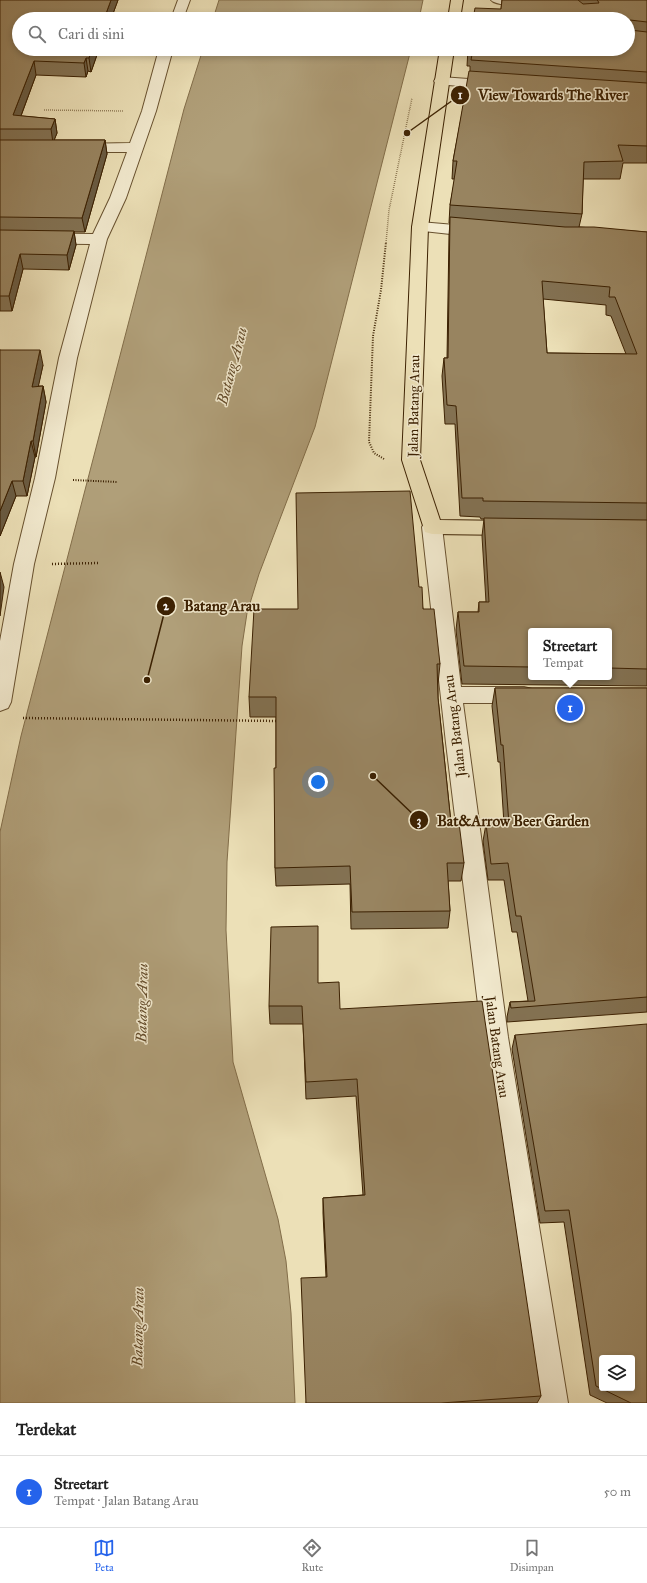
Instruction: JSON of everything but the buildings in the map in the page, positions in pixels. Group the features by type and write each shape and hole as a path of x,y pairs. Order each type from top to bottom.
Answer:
{"main road":[{"path":"455,12 457,0"},
{"name":"Jalan Batang Arau","path":"432,527 411,460 420,227 446,56"},
{"path":"432,527 528,528"}],"street":[{"path":"180,12 184,0"},
{"path":"497,0 547,2"},
{"path":"0,702 24,564 45,478 68,358 98,239 118,198 149,111 164,56"},
{"path":"441,81 512,86"},
{"path":"64,148 136,147"},
{"path":"420,227 491,233"},
{"path":"0,238 98,239"},
{"name":"Jalan Batang Arau","path":"432,527 452,695 506,1036 552,1403"},
{"path":"452,695 545,696"}],"path":[{"path":"411,460 386,460 374,453 369,442 373,370 373,336 381,290 389,210 413,92"},
{"path":"44,110 149,111"},
{"path":"45,478 118,482"},
{"path":"24,564 100,563"},
{"path":"25,718 251,722 282,721"}],"water":[{"path":"219,0 423,0 420,12 215,12"},
{"path":"201,56 409,56 315,427 259,574 247,613 242,646 227,862 226,930 233,1062 278,1219 286,1261 291,1313 295,1403 0,1403 0,832 21,736 184,109"}],"place":[{"name":"View Towards The River","path":"407,133"},
{"name":"Batang Arau","path":"147,680"},
{"name":"Streetart","path":"570,708"},
{"name":"Bat&Arrow Beer Garden","path":"373,776"}]}
